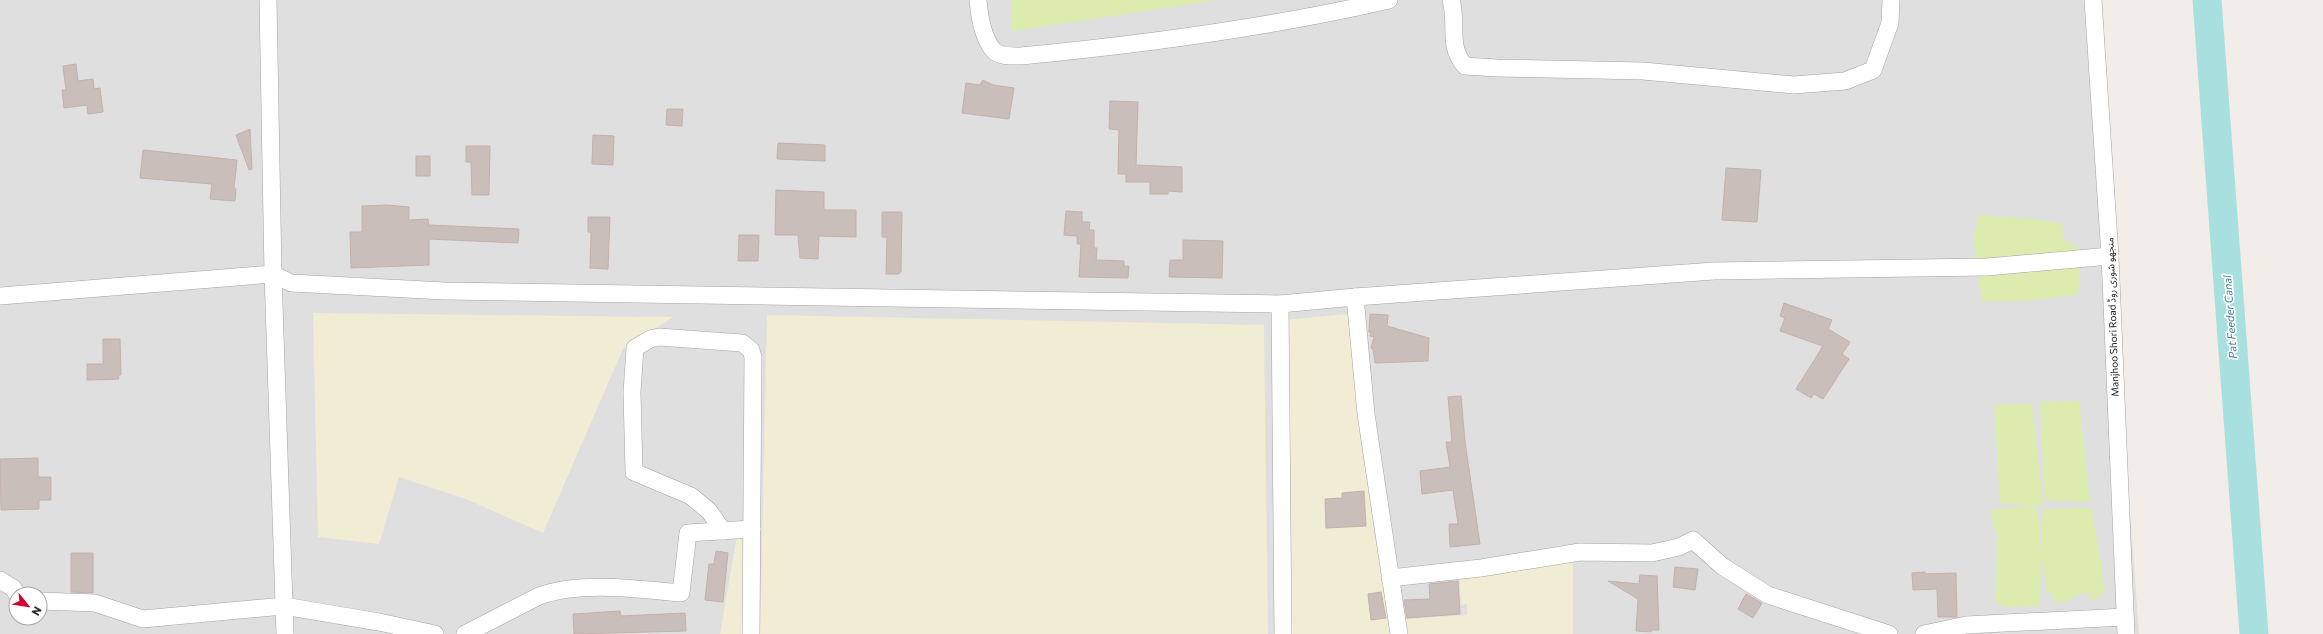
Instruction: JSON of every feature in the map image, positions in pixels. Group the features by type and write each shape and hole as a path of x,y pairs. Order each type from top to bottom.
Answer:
{"street":[{"path":"268,0 273,274 285,634"},
{"path":"978,0 979,11 987,40 995,51 1006,56 1022,56 1118,46 1231,30 1341,11 1389,0"},
{"path":"1451,0 1452,35 1458,58 1466,66 1643,71 1794,85 1845,81 1873,70 1890,23 1891,0"},
{"name":"Manjhoo Shori Road منجھو شوری روڈ","path":"2093,0 2110,256 2126,634"},
{"path":"0,296 273,274 291,282 445,292 1280,304 1355,297 1714,271 1987,267 2110,256"},
{"path":"1355,297 1366,414 1399,634"},
{"path":"1280,304 1283,634"},
{"path":"722,531 709,511 691,496 634,472 632,400 635,348 650,339 659,337 742,343 751,350 754,357 751,634"},
{"path":"465,634 551,591 620,588 681,593 688,533 752,529"},
{"path":"1390,578 1481,568 1580,552 1652,553 1679,547 1693,540 1722,566 1768,595 1889,634"},
{"path":"0,580 10,586"},
{"path":"48,601 95,603 142,619 284,606 435,634"},
{"path":"1924,634 1966,629 2125,617"}],"shaded area":[{"path":"0,0 2092,0 2139,634 0,634"},
{"path":"313,313 673,317 623,349 543,533 466,499 399,477 379,544 318,537"},
{"path":"1348,314 1397,634 1289,634 1284,320"},
{"path":"767,315 1264,325 1268,634 760,634"},
{"path":"737,536 748,537 748,634 720,634"},
{"path":"1573,560 1573,634 1408,634 1405,619 1467,615 1467,604 1461,605 1459,576"}],"green space":[{"path":"1011,0 1218,0 1012,31"},
{"path":"1977,215 2033,219 2062,223 2063,240 2082,249 2085,254 2080,267 2078,295 2023,301 1982,301 1973,236 1978,223"},
{"path":"2079,401 2090,502 2045,500 2040,402"},
{"path":"2032,404 2043,505 2035,505 2040,525 2040,557 2043,509 2091,507 2100,559 2102,559 2102,580 2105,589 2097,599 2087,600 2092,594 2080,593 2069,601 2060,602 2053,600 2051,593 2047,592 2043,562 2041,562 2040,606 2005,607 1996,602 1997,534 1993,527 1992,510 2030,505 2000,503 1994,405"}],"building":[{"path":"76,64 78,81 93,79 94,89 100,88 103,112 88,114 87,105 64,108 62,90 66,90 63,66"},
{"path":"983,80 993,85 1014,88 1009,119 962,113 966,83 980,85"},
{"path":"1110,101 1138,102 1136,165 1182,167 1182,192 1168,191 1168,194 1150,194 1150,182 1126,182 1126,174 1118,174 1119,130 1109,129"},
{"path":"667,109 683,109 682,126 666,125"},
{"path":"250,129 252,169 249,170 236,135"},
{"path":"593,135 614,136 613,165 592,164"},
{"path":"778,143 825,145 825,161 777,159"},
{"path":"466,146 490,146 489,195 472,195 471,162 466,162"},
{"path":"143,150 237,160 234,188 236,189 235,201 210,199 212,184 140,178"},
{"path":"416,156 430,156 430,176 416,176"},
{"path":"1726,168 1761,170 1757,222 1722,220"},
{"path":"776,190 824,192 824,210 856,210 856,237 819,236 818,259 800,258 798,235 775,235"},
{"path":"387,205 409,207 409,220 428,219 429,225 519,229 518,243 429,239 429,265 351,268 350,232 362,232 362,206"},
{"path":"1066,211 1082,212 1082,222 1090,222 1089,230 1094,230 1094,248 1097,248 1096,260 1124,261 1124,266 1129,266 1128,278 1079,277 1081,244 1077,244 1077,236 1064,235"},
{"path":"882,212 902,212 901,272 899,272 899,274 886,274 887,237 882,237"},
{"path":"588,217 610,217 608,269 590,268 591,232 588,232"},
{"path":"739,235 759,235 758,261 738,261"},
{"path":"1183,240 1223,241 1222,278 1169,277 1170,260 1183,260"},
{"path":"1784,303 1832,320 1828,329 1850,342 1842,354 1849,359 1823,399 1814,394 1811,398 1796,389 1823,346 1780,331 1785,318 1780,316"},
{"path":"1370,314 1388,315 1387,326 1429,338 1428,361 1375,363 1373,349 1371,348 1374,337 1370,336 1371,332 1369,332"},
{"path":"103,339 120,339 121,375 118,375 119,379 87,380 87,364 103,364"},
{"path":"1461,396 1465,442 1480,544 1450,547 1449,524 1458,524 1453,490 1422,494 1420,471 1450,467 1446,442 1452,442 1448,397"},
{"path":"38,458 38,477 51,477 51,500 39,500 39,509 1,510 0,459"},
{"path":"1364,491 1366,526 1326,528 1325,499 1342,498 1342,493"},
{"path":"716,551 728,553 723,602 705,600 709,564 714,564"},
{"path":"71,553 93,553 93,593 71,592"},
{"path":"1675,567 1698,569 1695,590 1673,587"},
{"path":"1925,572 1925,574 1956,573 1957,617 1938,617 1937,589 1913,590 1912,573"},
{"path":"1640,575 1657,576 1659,630 1651,630 1651,632 1636,631 1638,599 1608,581 1639,584"},
{"path":"1458,581 1460,614 1407,618 1404,600 1430,599 1429,584"},
{"path":"1381,592 1386,618 1371,620 1368,594"},
{"path":"1746,594 1762,603 1753,618 1738,609"},
{"path":"620,611 621,616 685,613 686,631 574,634 573,614"}],"waterway":[{"name":"Pat Feeder Canal","path":"2207,0 2254,634"}]}
